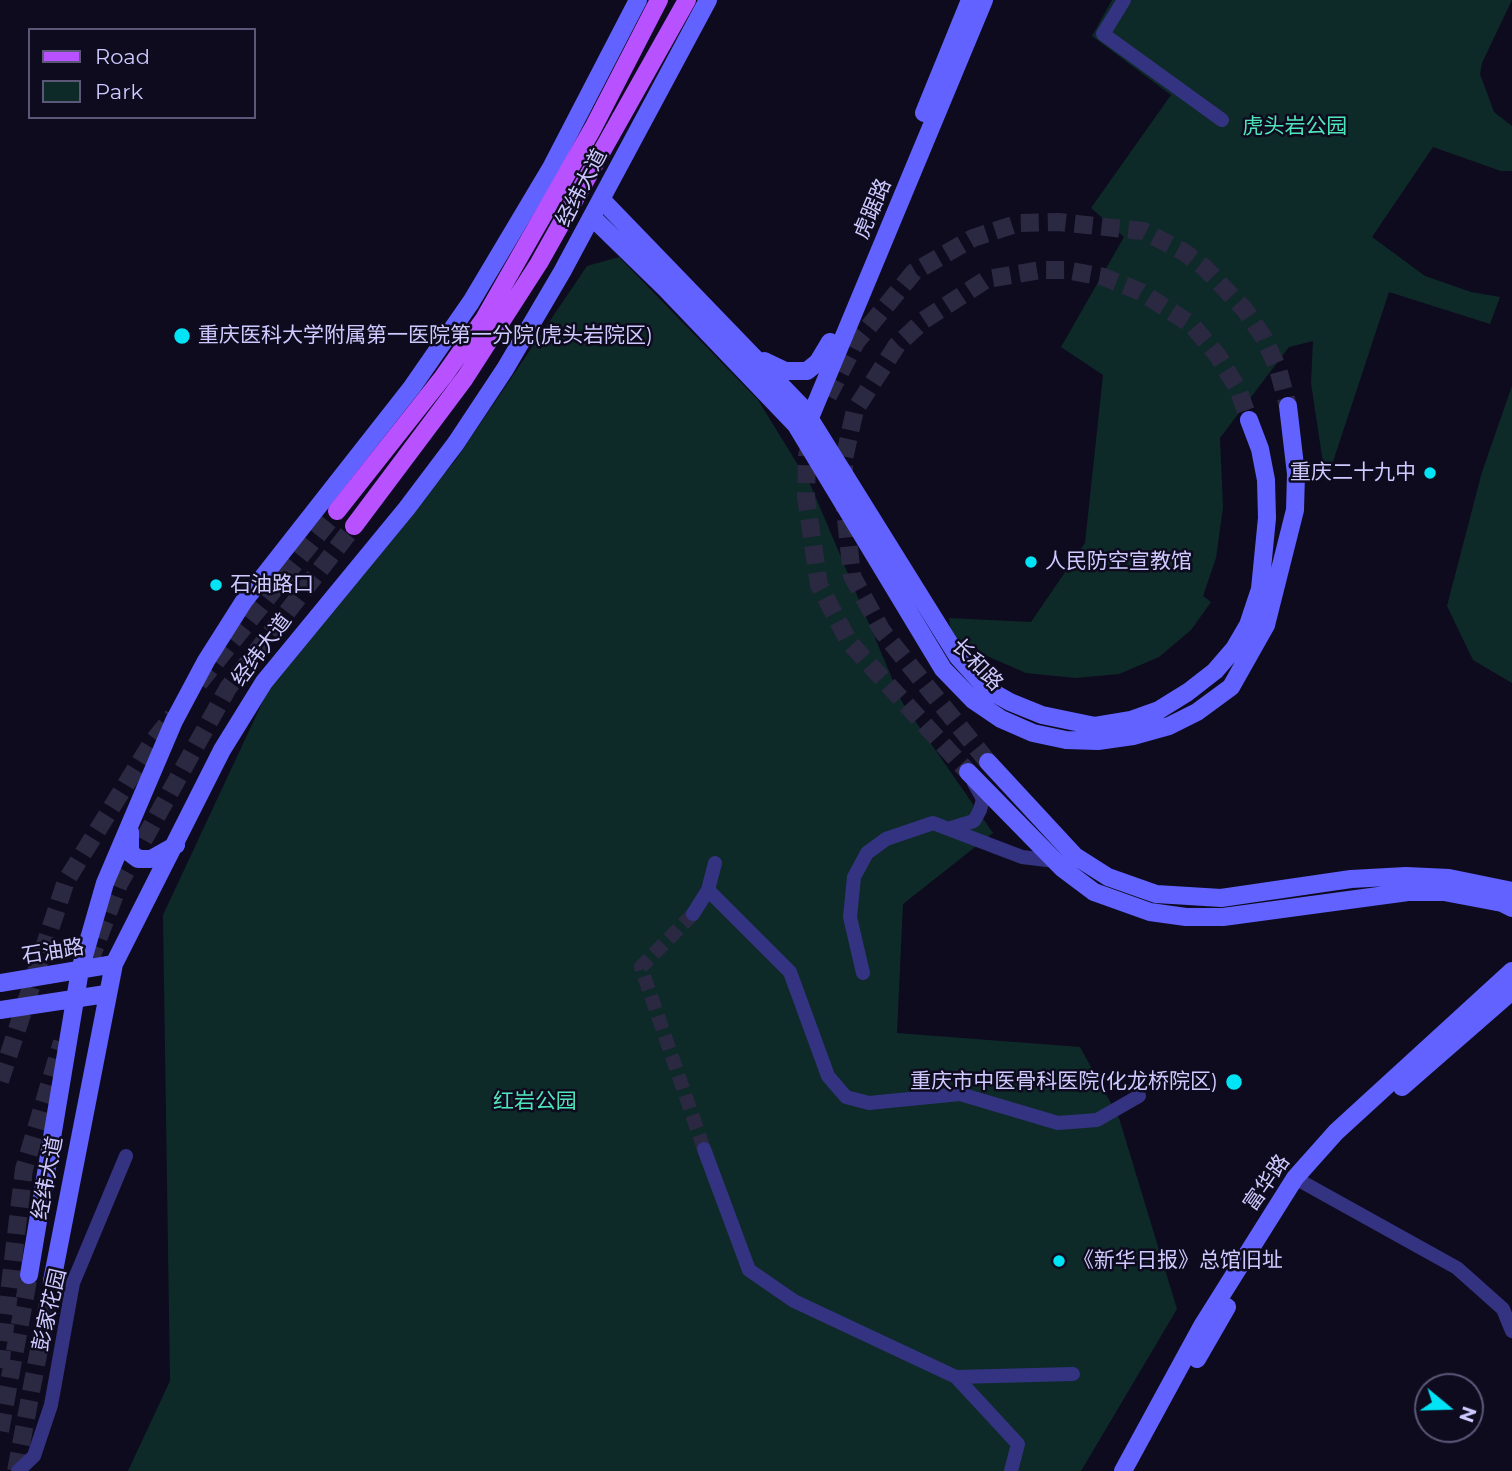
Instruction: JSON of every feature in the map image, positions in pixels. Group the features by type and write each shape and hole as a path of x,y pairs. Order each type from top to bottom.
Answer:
{"main road":[{"name":"经纬大道","path":"29,1275 80,970 105,883 174,721 206,661 244,601 412,387 471,302 552,166 638,0"},
{"path":"337,511 443,377 484,319 581,151 659,0"},
{"path":"354,526 465,378 539,263 687,0"},
{"name":"经纬大道","path":"52,1280 114,964 242,716 293,644 456,443 512,359 592,217 708,0"},
{"name":"虎踞路","path":"803,422 830,342 970,0"},
{"name":"虎踞路","path":"803,422 984,0"},
{"name":"长和路","path":"601,200 744,346 803,422 958,657 986,689 1042,715 1096,726 1131,720 1159,710 1188,692 1215,671 1234,649 1248,625 1260,589 1267,518 1266,480 1260,449 1249,420"},
{"name":"长和路","path":"592,217 803,422 943,669 965,692 1001,719 1033,733 1066,740 1098,741 1169,726 1197,712 1231,687 1266,625 1295,510 1295,463 1288,406"},
{"path":"744,346 770,365 800,373 813,368 830,342"},
{"path":"988,762 1075,856 1108,877 1156,894 1221,898 1351,879 1406,876 1449,878 1512,891"},
{"path":"968,772 1055,861 1094,892 1150,912 1186,917 1223,917 1408,892 1444,892 1502,903 1512,908"},
{"path":"130,828 130,853 138,859 152,859 176,845"},
{"name":"石油路","path":"0,984 114,964"},
{"name":"富华路","path":"1123,1471 1202,1326 1336,1132 1512,971"},
{"name":"富华路","path":"1132,1471 1300,1181 1512,991"},
{"path":"0,1010 106,994"}],"street":[{"path":"1124,0 1103,34 1222,120"},
{"path":"949,828 974,821 980,810 983,799 968,772"},
{"path":"863,973 850,917 854,877 867,853 886,839 933,823 1022,857 1055,861"},
{"path":"693,914 708,890 715,863"},
{"path":"708,890 790,972 828,1076 846,1097 869,1103 960,1094 1058,1123 1097,1120 1139,1096"},
{"path":"705,1149 749,1270 794,1301 956,1377 1018,1444 1011,1471"},
{"name":"彭家花园","path":"18,1471 34,1456 51,1405 73,1283 104,1215 126,1156"},
{"path":"1300,1181 1457,1268 1503,1309 1512,1331"},
{"path":"956,1377 1073,1374"}],"green space":[{"name":"虎头岩公园","path":"1112,0 1512,0 1482,63 1480,74 1494,112 1512,126 1512,171 1501,171 1433,147 1372,237 1425,276 1471,292 1500,297 1490,324 1389,292 1326,483 1311,383 1313,341 1289,347 1220,438 1223,507 1216,558 1203,596 1211,602 1191,630 1159,657 1119,674 1076,678 1026,673 971,649 951,635 949,618 1031,622 1085,543 1103,375 1061,347 1124,237 1091,208 1171,95 1092,36"},
{"name":"红岩公园","path":"619,257 758,400 811,486 902,702 993,833 903,904 897,1033 1080,1047 1119,1118 1177,1309 1081,1471 128,1471 170,1381 163,915 277,671 455,461 587,266"},
{"path":"1512,386 1512,683 1473,660 1447,606 1482,472"}],"tunnel":[{"path":"828,396 856,342 914,272 973,238 1019,223 1058,222 1143,231 1184,252 1205,268 1245,310 1264,338 1278,369 1288,406"},
{"path":"988,762 882,631 852,576 844,500 844,459 855,410 897,345 924,320 987,279 1041,270 1065,270 1104,277 1141,292 1192,325 1218,356 1238,389 1249,420"},
{"path":"812,439 807,456 806,497 819,585 849,642 968,772"},
{"path":"199,683 337,511"},
{"path":"89,963 119,884 228,688 354,526"},
{"path":"0,1081 66,881 151,744 173,716"},
{"path":"693,914 641,967 704,1149"},
{"path":"0,1368 24,1169 62,1042"},
{"path":"0,1431 29,1275"},
{"path":"16,1471 52,1281"}],"place":[{"name":"重庆医科大学附属第一医院第一分院(虎头岩院区)","path":"182,336"},
{"name":"重庆二十九中","path":"1430,473"},
{"name":"人民防空宣教馆","path":"1031,562"},
{"name":"石油路口","path":"216,585"},
{"name":"重庆市中医骨科医院(化龙桥院区)","path":"1234,1082"},
{"name":"《新华日报》总馆旧址","path":"1059,1261"}]}
